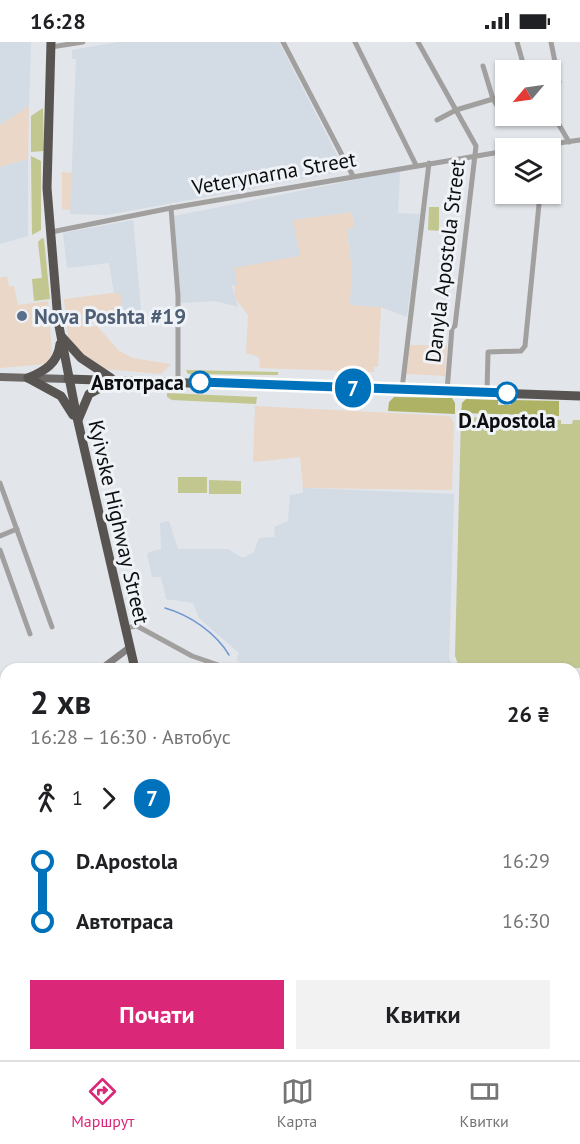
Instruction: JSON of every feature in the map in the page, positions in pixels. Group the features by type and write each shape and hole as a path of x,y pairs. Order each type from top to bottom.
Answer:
{"highway":[{"path":"28,378 43,371 55,361 59,352 60,335 49,232 47,188 51,45"},
{"path":"60,335 81,358 115,380"},
{"name":"Kyivske Highway Street","path":"60,335 133,663"},
{"path":"28,378 61,396 78,422"},
{"path":"68,379 580,396"},
{"path":"78,422 89,394 115,380"}],"main road":[{"path":"0,377 68,379"}],"street":[{"path":"51,45 83,42"},
{"path":"283,42 353,176"},
{"path":"355,42 416,165"},
{"name":"Danyla Apostola Street","path":"418,42 476,146 455,326 452,328 447,391"},
{"path":"517,42 522,60"},
{"path":"551,42 555,60"},
{"path":"483,66 495,102"},
{"path":"437,120 456,110 493,99"},
{"path":"561,126 569,142"},
{"path":"561,144 580,140"},
{"name":"Veterynarna Street","path":"49,232 171,208 495,153"},
{"path":"402,389 429,163"},
{"path":"487,392 488,352 521,351 525,346 539,204"},
{"path":"171,208 178,296 178,382"},
{"path":"0,483 52,627"},
{"path":"0,536 17,530"},
{"path":"0,550 30,634"},
{"path":"125,628 137,626 192,656 212,663"},
{"path":"109,663 129,648"}],"shaded area":[{"path":"0,42 31,42 29,106 0,125"},
{"path":"118,42 279,42 344,169 336,173 107,215 70,214 76,59 72,59 72,50"},
{"path":"29,106 28,159 0,167 0,125"},
{"path":"28,159 28,236 0,244 0,167"},
{"path":"400,171 398,213 420,214 407,317 381,307 350,305 352,271 347,229 354,228 352,212 293,220 300,256 234,268 237,285 232,286 238,307 215,301 181,303 174,216"},
{"path":"62,172 72,173 71,210 62,209"},
{"path":"352,212 354,229 347,230 352,271 350,305 381,307 378,367 374,367 374,372 260,368 259,357 246,353 248,315 235,298 234,268 293,220"},
{"path":"133,220 142,320 124,322 120,293 114,293 109,263 67,268 63,233"},
{"path":"7,276 9,287 14,286 18,305 48,301 52,353 46,364 0,368 0,278"},
{"path":"120,292 124,319 90,323 90,327 97,326 119,351 132,358 171,364 161,374 104,369 78,352 68,336 64,299"},
{"path":"408,345 447,345 445,376 405,374"},
{"path":"255,406 450,416 454,423 452,490 303,488 300,457 253,462"},
{"path":"303,488 454,494 449,658 451,663 242,663 236,659 239,653 199,618 193,603 166,599 161,577 152,577 147,553 161,549 160,523 169,521 178,549 228,549 243,558 254,552 259,538 275,537 274,527 288,521 290,495 303,493"}],"green space":[{"path":"43,108 44,151 31,152 31,116"},
{"path":"31,156 41,161 41,230 32,235"},
{"path":"429,207 439,207 439,231 428,230"},
{"path":"44,239 50,299 34,301 32,279 42,278 38,242"},
{"path":"186,370 278,372 278,375 188,374"},
{"path":"167,393 257,397 256,404 172,400 167,397"},
{"path":"394,397 452,398 455,403 455,414 388,411 389,402"},
{"path":"466,399 498,400 498,405 511,405 512,400 559,401 559,416 461,413 462,403"},
{"path":"461,417 561,420 561,424 572,424 573,420 580,420 580,663 458,663 455,656"},
{"path":"178,477 207,477 207,493 178,493"},
{"path":"209,480 241,481 241,494 209,494"}],"waterway":[{"path":"165,608 184,615 202,626 217,639 229,655"}],"bus line":[{"name":"7","path":"200,382 507,393"}],"place":[{"name":"Nova Poshta #19","path":"22,316"},
{"name":"Автотраса","path":"200,382"},
{"name":"D.Apostola","path":"507,393"}]}
